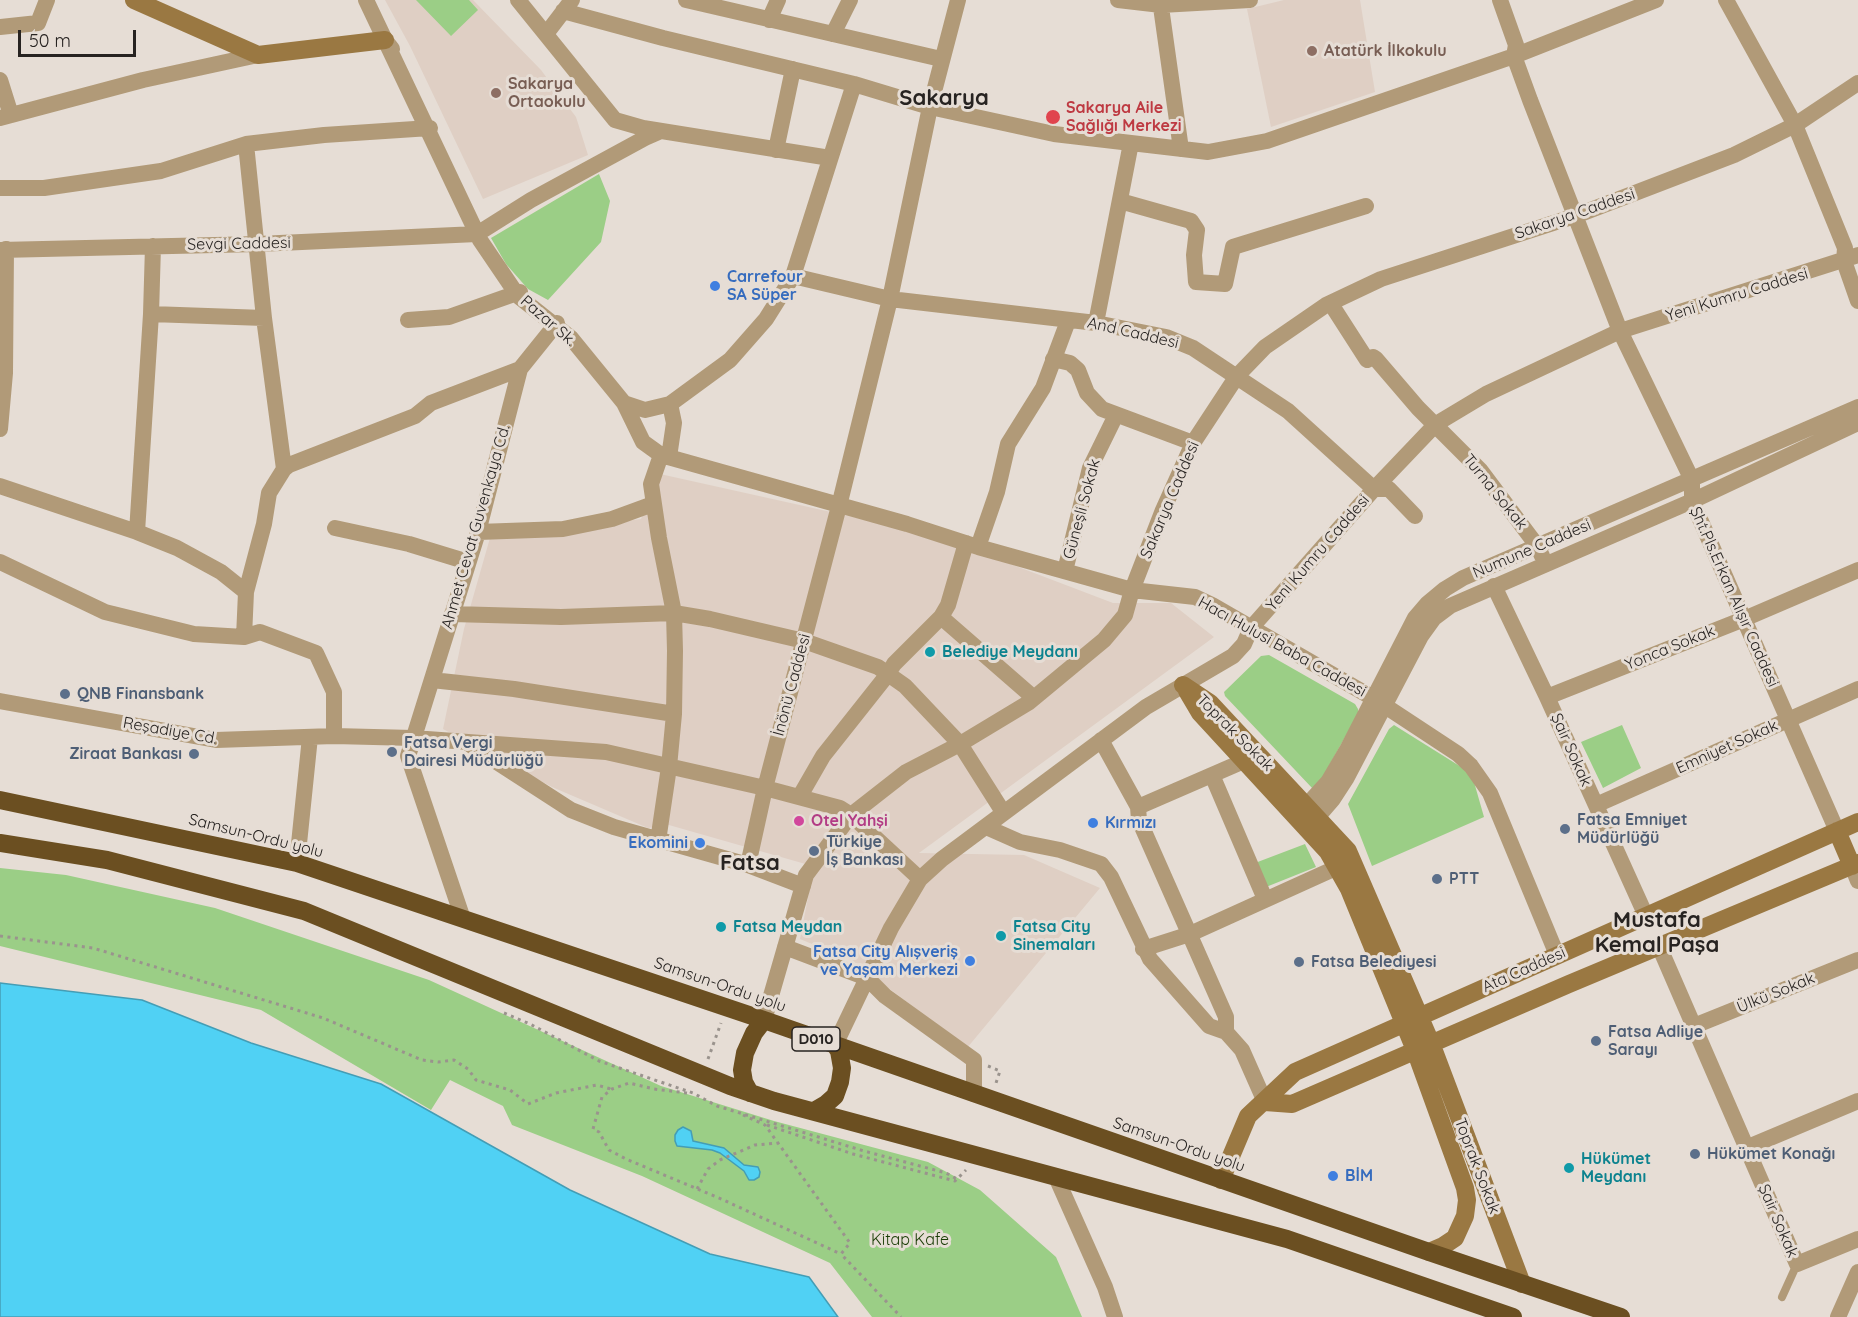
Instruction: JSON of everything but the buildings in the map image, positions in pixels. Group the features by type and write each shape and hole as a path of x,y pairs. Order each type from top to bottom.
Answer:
{"highway":[{"name":"Samsun-Ordu yolu","path":"0,800 297,863 764,1020 1621,1317"},
{"path":"0,843 107,860 304,912 750,1093 1287,1239 1513,1317"},
{"path":"750,1093 744,1082 742,1070 749,1042 764,1020"},
{"path":"814,1111 835,1096 840,1082 842,1068 835,1045"}],"main road":[{"path":"134,0 258,56 385,40"},
{"name":"Toprak Sokak","path":"1183,685 1200,713 1244,761 1307,817"},
{"name":"Toprak Sokak","path":"1183,685 1210,703 1307,817 1328,852 1345,864 1349,889 1412,1020 1522,1284"},
{"name":"Ata Caddesi","path":"1221,1180 1248,1116 1295,1072 1858,822"},
{"path":"1837,831 1856,870"},
{"name":"Ata Caddesi","path":"1265,1101 1292,1104 1659,946 1856,870"},
{"path":"1646,916 1659,946"},
{"path":"1557,956 1569,984"},
{"name":"Toprak Sokak","path":"1423,1047 1467,1200 1465,1216 1455,1238 1429,1252"}],"street":[{"path":"0,27 38,23 47,0"},
{"name":"Pazar Sk.","path":"366,0 478,233 518,293 571,338 626,403 643,442 665,456 839,506"},
{"path":"518,0 615,120 661,131 830,158"},
{"path":"686,0 941,60"},
{"path":"769,20 778,0"},
{"path":"833,34 850,0"},
{"name":"İnönü Caddesi","path":"748,865 765,788 839,506 890,299 930,107 958,0"},
{"path":"1118,0 1160,2 1250,0"},
{"name":"Şht.Pls.Erkan Alışır Caddesi","path":"1500,0 1516,45 1514,56 1620,331 1692,480 1692,501 1837,831"},
{"path":"546,34 568,5 930,107 1054,134 1208,152 1267,141 1514,56 1656,0"},
{"path":"1726,0 1795,125 1845,249 1851,258 1858,301"},
{"path":"1160,2 1181,149"},
{"path":"0,80 5,116 143,80 258,56"},
{"path":"776,150 793,69"},
{"name":"Sakarya Caddesi","path":"764,1020 806,875 850,815 906,772 960,744 1034,698 1104,640 1125,615 1132,590 1163,510 1193,443 1237,376 1265,347 1330,304 1381,279 1575,216 1734,155 1795,125 1858,83"},
{"path":"626,403 645,410 670,404 730,360 766,320 794,276 854,84"},
{"path":"0,188 44,188 161,171 246,144 324,135 428,128"},
{"path":"478,233 531,200 661,131"},
{"path":"1096,323 1131,143"},
{"path":"246,144 264,318 284,469"},
{"path":"1120,201 1191,221 1197,230 1194,255 1196,282 1225,284 1233,247 1366,206"},
{"name":"Sevgi Caddesi","path":"3,249 258,244 478,233"},
{"path":"137,532 151,314 153,246"},
{"path":"0,429 5,373 3,249"},
{"name":"Yeni Kumru Caddesi","path":"835,1045 891,928 920,879 1003,812 1146,707 1233,656 1244,644 1251,628 1374,489 1436,424 1486,394 1620,331 1851,258"},
{"name":"And Caddesi","path":"794,276 890,299 1096,323 1166,337 1193,348 1288,411 1374,489 1389,489 1415,516"},
{"path":"408,320 449,317 518,293"},
{"name":"Turna Sokak","path":"1330,304 1366,360 1373,357 1376,359 1418,408 1481,471 1538,547 1547,565"},
{"path":"151,314 264,318"},
{"path":"800,796 823,756 894,664 941,617 948,605 972,545 997,492 1008,444 1043,388 1068,321"},
{"name":"Ahmet Cevat Guvenkaya Cd.","path":"463,919 408,756 478,532 520,369 556,324"},
{"path":"1053,359 1070,363 1082,376 1087,393 1102,409 1193,443"},
{"path":"244,637 246,592 264,524 269,493 284,469 289,465 415,416 431,403 520,369"},
{"path":"658,841 674,714 674,613 651,484 665,456 674,423 670,404"},
{"name":"Numune Caddesi","path":"1307,817 1346,779 1415,618 1445,589 1462,578 1858,407"},
{"name":"Güneşli Sokak","path":"1065,572 1090,468 1116,415"},
{"name":"Numune Caddesi","path":"1378,702 1407,666 1421,636 1434,618 1450,606 1692,501 1858,423"},
{"path":"0,486 137,532 177,548 213,567 246,592"},
{"path":"478,532 563,529 612,519 653,504"},
{"name":"Hacı Hulusi Baba Caddesi","path":"839,506 1132,590 1195,597 1378,702 1458,754 1481,778 1498,810 1557,956"},
{"path":"335,528 409,544 468,562"},
{"path":"0,562 105,612 194,634 244,637 260,632 316,653 334,692 334,736"},
{"name":"Yonca Sokak","path":"1547,697 1744,619 1858,570"},
{"name":"Şair Sokak","path":"1494,585 1646,916"},
{"path":"452,614 561,617 674,613 710,619 804,642 878,666 905,686 960,744 1003,812"},
{"path":"941,617 1034,698"},
{"path":"432,680 514,689 674,714"},
{"name":"Emniyet Sokak","path":"1596,806 1858,689"},
{"name":"Reşadiye Cd.","path":"0,701 216,740 334,736 413,738 606,752 800,796 840,808 920,879"},
{"path":"297,863 309,737"},
{"path":"1101,740 1138,807 1139,820 1226,1017 1226,1032"},
{"path":"466,742 571,810 614,828 748,865 803,886"},
{"path":"1138,807 1244,761"},
{"path":"1212,775 1265,899"},
{"path":"986,827 1020,842 1060,850 1101,864 1111,877 1143,949 1209,1026 1226,1032 1242,1050 1265,1101"},
{"path":"1143,949 1190,934 1345,864"},
{"name":"Şair Sokak","path":"1659,946 1797,1264"},
{"path":"785,947 867,978 885,996 975,1060 974,1094"},
{"name":"Ülkü Sokak","path":"1694,1026 1858,960"},
{"path":"1746,1148 1858,1101"},
{"path":"1056,1177 1116,1317"},
{"path":"1797,1264 1858,1239"},
{"path":"1839,1317 1858,1272"}],"lane":[{"path":"1782,1297 1797,1264"}],"path":[{"path":"0,936 93,948 322,1018 422,1060 438,1062 454,1060 468,1069 476,1080 510,1090 528,1104 556,1094 597,1085 612,1089"},
{"path":"702,1074 727,1008"},
{"path":"497,1010 530,1024 599,1061 693,1093 765,1125 853,1154 955,1181 966,1170"},
{"path":"693,1093 654,1089 629,1083 612,1089 602,1097 593,1129 599,1132 609,1150 626,1159 841,1254 901,1317"},
{"path":"730,1110 864,1151 946,1173 957,1179"},
{"path":"765,1125 850,1243 841,1254"},
{"path":"697,1189 708,1169 725,1157 755,1145 778,1143"}],"shaded area":[{"name":"Sakarya Ortaokulu","path":"385,0 473,0 541,70 576,117 588,155 483,199 410,46"},
{"name":"Atatürk İlkokulu","path":"1284,0 1360,0 1375,92 1271,127 1247,9"},
{"path":"660,474 858,518 958,544 1113,603 1171,603 1214,637 919,853 1024,855 1100,888 967,1048 853,961 800,939 810,887 809,865 669,825 648,828 552,787 443,729 464,629 490,538 641,519"}],"green space":[{"path":"416,0 469,0 478,10 451,36"},
{"path":"599,174 610,201 601,242 548,300 528,289 506,264 491,238"},
{"path":"1269,655 1355,704 1358,709 1358,714 1320,782 1313,789 1225,696 1224,692 1261,656"},
{"path":"1394,725 1466,770 1474,782 1484,817 1372,866 1348,804 1389,729"},
{"path":"1622,725 1641,768 1603,788 1581,742"},
{"path":"1305,844 1316,867 1266,887 1255,863"},
{"name":"Kitap Kafe","path":"0,868 66,875 215,908 429,980 661,1086 774,1121 928,1162 980,1190 1056,1257 1082,1317 872,1317 830,1263 642,1176 512,1125 503,1106 450,1080 431,1110 261,1010 0,946"}],"water":[{"path":"0,983 142,1000 251,1043 381,1084 570,1190 710,1254 809,1277 838,1317 0,1317"},
{"path":"683,1127 691,1131 693,1141 724,1148 744,1165 758,1167 759,1177 749,1180 744,1171 720,1153 677,1146 675,1135"}],"place":[{"name":"Atatürk İlkokulu","path":"1312,51"},
{"name":"Sakarya Ortaokulu","path":"496,93"},
{"name":"Sakarya Aile Sağlığı Merkezi","path":"1053,117"},
{"name":"Carrefour SA Süper","path":"715,286"},
{"name":"Belediye Meydanı","path":"930,652"},
{"name":"QNB Finansbank","path":"65,694"},
{"name":"Fatsa Vergi Dairesi Müdürlüğü","path":"392,752"},
{"name":"Ziraat Bankası","path":"194,754"},
{"name":"Otel Yahşi","path":"799,821"},
{"name":"Kırmızı","path":"1093,823"},
{"name":"Fatsa Emniyet Müdürlüğü","path":"1565,829"},
{"name":"Ekomini","path":"700,843"},
{"name":"Türkiye İş Bankası","path":"814,851"},
{"name":"PTT","path":"1437,879"},
{"name":"Fatsa Meydan","path":"721,927"},
{"name":"Fatsa City Sinemaları","path":"1001,936"},
{"name":"Fatsa City Alışveriş ve Yaşam Merkezi","path":"970,961"},
{"name":"Fatsa Belediyesi","path":"1299,962"},
{"name":"Fatsa Adliye Sarayı","path":"1596,1041"},
{"name":"Hükümet Konağı","path":"1695,1154"},
{"name":"Hükümet Meydanı","path":"1569,1168"},
{"name":"BİM","path":"1333,1176"}],"district":[{"name":"Sakarya","path":"944,98"},
{"name":"Fatsa","path":"750,863"},
{"name":"Mustafa Kemal Paşa","path":"1657,932"}]}
